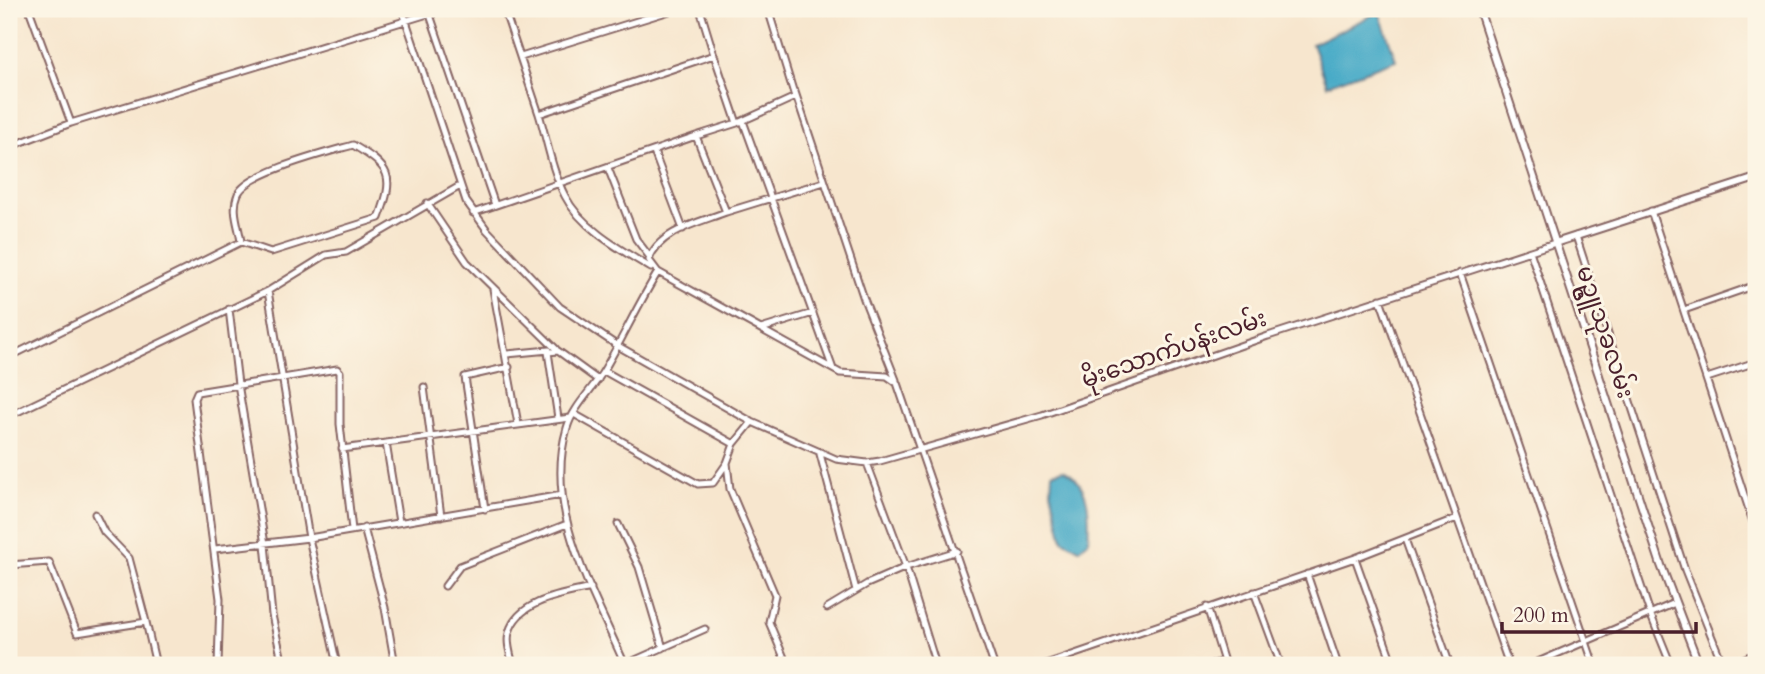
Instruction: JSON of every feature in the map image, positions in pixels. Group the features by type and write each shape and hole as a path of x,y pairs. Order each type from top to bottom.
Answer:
{"street":[{"path":"29,9 72,123"},
{"name":"မိုးသောက်ပန်းလမ်း","path":"402,9 460,186 473,213 560,307 618,346 752,422 820,454 867,463 922,451 1042,415 1380,299 1756,178"},
{"path":"9,147 72,123 428,11 444,9"},
{"path":"504,9 560,184 570,204 590,225 658,272 833,369 852,375 887,376 897,383"},
{"path":"521,57 676,9"},
{"path":"700,9 714,55 771,198 833,369"},
{"path":"768,9 824,182 922,451 994,665"},
{"name":"မဥ္ဇူသုခလမ်း","path":"1479,9 1675,603 1699,665"},
{"path":"428,11 495,205"},
{"path":"539,114 714,55"},
{"path":"473,213 740,122 789,103 795,97 795,92"},
{"path":"696,136 726,212"},
{"path":"9,357 241,242 271,252 379,218 389,191 388,173 379,160 353,145 251,180 238,193 236,205 235,216 241,242"},
{"path":"654,152 683,229"},
{"path":"608,168 636,239 649,256"},
{"path":"658,272 649,263 649,256 658,244 683,229 726,212 824,182"},
{"path":"9,416 268,290 326,255 345,252 460,186"},
{"path":"427,203 467,262 492,289 554,349 598,380"},
{"path":"1651,211 1756,531"},
{"path":"1576,236 1685,570 1723,665"},
{"path":"1530,251 1650,613 1671,665"},
{"path":"658,272 604,372 572,416 560,467 562,495 567,524 591,588 625,665 705,629"},
{"path":"1460,273 1594,665"},
{"path":"1684,310 1756,285"},
{"path":"492,289 507,354 518,424"},
{"path":"268,290 309,538 337,665"},
{"path":"1380,299 1508,665"},
{"path":"229,309 237,384 265,544 272,615 283,665"},
{"path":"761,329 813,313"},
{"path":"507,354 554,349"},
{"path":"554,349 547,354 558,418"},
{"path":"1707,378 1756,362"},
{"path":"485,509 465,377 509,367"},
{"path":"218,665 221,627 215,549 194,395 200,391 237,384 335,368 340,370 342,449 352,530"},
{"path":"604,372 734,444"},
{"path":"424,387 441,516"},
{"path":"342,449 572,416 703,485 713,483 727,463 734,444 752,422"},
{"path":"386,443 399,522"},
{"path":"820,454 856,590"},
{"path":"727,463 730,489 775,595 769,622 787,665"},
{"path":"867,463 906,567 936,665"},
{"path":"215,549 309,538 562,495"},
{"path":"94,514 104,532 129,558 156,665"},
{"path":"1043,665 1054,664 1207,607 1355,558 1457,518"},
{"path":"445,586 460,566 567,524"},
{"path":"618,524 639,567 663,648"},
{"path":"365,527 385,608 395,665"},
{"path":"1405,539 1450,665"},
{"path":"827,608 856,590 906,567 957,551"},
{"path":"1355,558 1393,665"},
{"path":"9,565 50,562 77,634 146,622"},
{"path":"1307,574 1338,665"},
{"path":"513,665 508,639 518,617 550,598 591,588"},
{"path":"1254,592 1281,665"},
{"path":"1531,665 1675,603"},
{"path":"1207,607 1224,663 1210,665"},
{"path":"1730,665 1756,653"}],"water":[{"path":"1379,12 1396,60 1327,85 1312,44"},
{"path":"1063,470 1079,483 1087,501 1088,541 1079,549 1063,540 1051,491 1052,473"}]}
